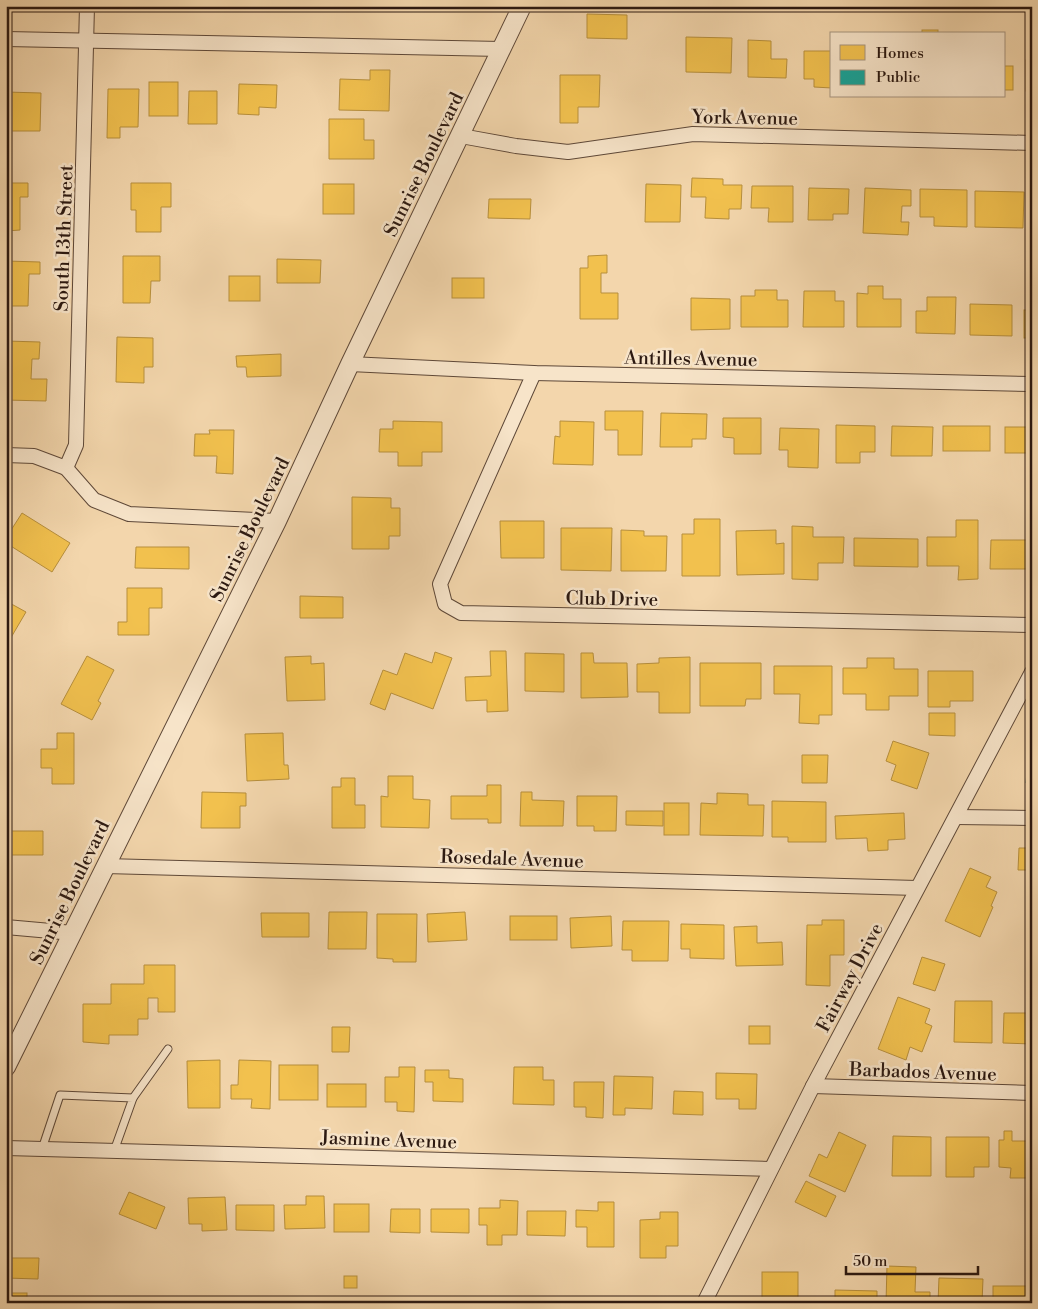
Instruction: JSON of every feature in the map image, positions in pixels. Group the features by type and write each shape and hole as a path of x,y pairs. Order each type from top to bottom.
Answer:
{"street":[{"name":"South 13th Street","path":"66,468 76,445 87,6"},
{"name":"Sunrise Boulevard","path":"6,1067 277,522 350,364 522,6"},
{"path":"6,39 501,49"},
{"name":"York Avenue","path":"461,136 516,146 568,152 693,134 1032,143"},
{"name":"Antilles Avenue","path":"350,364 534,373 1032,384"},
{"name":"Club Drive","path":"534,373 440,584 445,604 461,613 1032,626"},
{"path":"6,455 34,456 66,468 94,500 130,514 277,522"},
{"name":"Fairway Drive","path":"704,1303 770,1168 1032,672"},
{"path":"956,817 1032,818"},
{"name":"Rosedale Avenue","path":"105,866 917,888"},
{"path":"6,927 72,933"},
{"name":"Barbados Avenue","path":"813,1086 1032,1093"},
{"name":"Jasmine Avenue","path":"6,1148 770,1168"}],"lane":[{"path":"114,1151 132,1098 168,1049"},
{"path":"42,1149 60,1095 132,1098"}],"building: Homes":[{"path":"587,14 627,15 627,39 587,38"},
{"path":"922,30 938,30 938,32 922,32"},
{"path":"686,37 732,38 731,73 686,72"},
{"path":"748,40 771,41 771,59 787,59 786,78 748,77"},
{"path":"804,51 830,51 830,88 814,87 814,79 804,79"},
{"path":"1026,60 1032,60 1032,91 1026,91"},
{"path":"1006,66 1013,66 1013,90 1006,90"},
{"path":"370,70 390,70 389,111 339,110 340,79 370,80"},
{"path":"560,75 600,75 599,107 578,107 578,123 560,123"},
{"path":"149,82 178,82 178,116 149,116"},
{"path":"239,84 277,85 276,108 259,107 259,115 238,114"},
{"path":"108,89 139,89 138,127 120,127 120,138 107,138"},
{"path":"189,91 217,91 217,124 188,124"},
{"path":"6,92 41,93 40,131 6,131"},
{"path":"329,119 364,119 364,140 374,140 374,159 329,159"},
{"path":"692,178 723,179 723,185 742,185 741,209 729,209 729,219 705,218 706,197 691,197"},
{"path":"6,183 28,183 28,197 20,197 20,230 6,231"},
{"path":"131,183 171,183 171,207 161,207 161,232 136,232 136,210 131,210"},
{"path":"323,184 354,184 354,214 323,214"},
{"path":"646,184 681,185 680,222 645,222"},
{"path":"752,186 793,186 793,222 768,222 769,208 751,208"},
{"path":"809,188 849,189 848,214 833,214 833,220 808,220"},
{"path":"865,188 911,190 911,206 902,206 901,222 909,222 908,235 863,233"},
{"path":"920,189 967,190 967,227 934,226 934,217 920,217"},
{"path":"975,191 1024,192 1023,228 975,227"},
{"path":"489,199 531,199 530,219 488,218"},
{"path":"607,255 607,273 601,273 601,293 618,293 618,319 580,319 580,268 588,268 588,256"},
{"path":"123,256 160,256 160,281 151,281 150,303 123,303"},
{"path":"277,259 321,260 320,283 277,283"},
{"path":"6,261 40,262 40,274 29,274 28,306 6,306"},
{"path":"229,276 260,276 260,301 229,301"},
{"path":"452,278 484,278 484,298 452,298"},
{"path":"868,286 883,286 883,299 901,299 901,327 857,327 857,293 868,294"},
{"path":"755,290 777,290 777,300 788,300 788,327 741,327 741,296 755,296"},
{"path":"804,291 835,291 835,301 844,301 844,327 803,327"},
{"path":"927,297 956,297 955,334 916,333 916,311 927,311"},
{"path":"691,298 730,299 730,329 691,330"},
{"path":"970,304 1012,305 1012,336 970,335"},
{"path":"1024,310 1032,310 1032,338 1024,338"},
{"path":"117,337 153,338 153,367 144,367 144,383 116,382"},
{"path":"6,341 40,342 39,359 32,359 31,379 47,379 46,401 6,400"},
{"path":"281,354 281,376 247,377 246,367 237,367 236,356"},
{"path":"605,411 643,411 642,455 618,455 618,430 605,430"},
{"path":"661,413 707,414 706,439 692,439 692,447 660,447"},
{"path":"723,418 761,418 761,454 734,454 734,438 723,437"},
{"path":"393,421 442,422 442,452 422,452 422,466 398,466 398,452 379,452 380,429 393,429"},
{"path":"560,421 594,422 593,465 553,464 555,436 560,437"},
{"path":"836,425 875,426 875,452 860,452 860,463 836,463"},
{"path":"892,426 933,427 932,456 891,456"},
{"path":"943,426 990,426 990,451 943,451"},
{"path":"1005,427 1032,427 1032,453 1005,453"},
{"path":"780,428 819,429 818,468 788,467 788,450 779,450"},
{"path":"209,430 234,430 233,474 216,473 217,456 194,456 195,434 210,434"},
{"path":"352,497 391,498 391,508 400,508 400,536 389,536 389,549 352,549"},
{"path":"22,513 70,543 52,572 6,543 6,538"},
{"path":"694,519 720,519 720,576 682,576 682,534 694,534"},
{"path":"956,520 978,520 978,579 958,580 959,566 927,566 927,537 956,537"},
{"path":"500,521 544,521 544,558 501,558"},
{"path":"792,526 813,527 813,537 844,537 843,563 818,563 818,580 792,579"},
{"path":"561,528 612,528 611,571 561,570"},
{"path":"621,530 644,531 644,536 667,536 666,571 621,571"},
{"path":"776,530 776,544 784,543 784,574 737,575 736,531"},
{"path":"854,538 918,539 918,567 854,566"},
{"path":"991,540 1032,540 1032,569 990,569"},
{"path":"136,547 189,547 189,569 135,568"},
{"path":"127,588 162,588 162,608 149,608 149,635 118,635 118,622 127,622"},
{"path":"300,596 343,597 343,618 300,618"},
{"path":"6,601 26,612 9,641 6,639"},
{"path":"490,651 506,651 508,711 487,712 487,700 466,701 465,677 491,676"},
{"path":"435,652 452,658 433,709 391,693 385,710 370,704 383,670 397,675 405,653 432,663"},
{"path":"525,653 564,654 564,692 525,691"},
{"path":"581,653 593,653 594,663 627,663 628,697 581,698"},
{"path":"87,656 114,670 98,701 101,703 92,720 61,704"},
{"path":"311,656 311,664 324,663 325,700 287,701 285,657"},
{"path":"690,657 690,713 659,713 659,692 637,692 637,664 659,663 659,658"},
{"path":"867,658 894,658 894,669 918,669 918,696 889,696 889,710 866,710 866,694 843,694 843,668 867,668"},
{"path":"700,663 761,663 761,699 746,699 745,706 700,706"},
{"path":"774,666 832,666 832,715 819,715 819,724 799,723 800,694 774,694"},
{"path":"928,671 973,671 973,701 950,701 950,707 928,707"},
{"path":"929,713 955,713 955,736 929,735"},
{"path":"57,733 74,733 74,784 52,784 52,768 41,768 41,749 57,749"},
{"path":"283,733 284,765 288,765 289,779 247,781 245,734"},
{"path":"893,741 929,753 917,789 891,780 896,765 886,761"},
{"path":"802,755 828,755 827,783 802,783"},
{"path":"388,776 413,776 413,799 430,800 429,828 381,827 381,796 388,797"},
{"path":"341,778 355,778 355,805 365,805 365,828 332,828 332,787 341,787"},
{"path":"487,785 501,785 501,823 488,823 488,819 451,819 451,796 487,796"},
{"path":"202,792 246,793 246,806 240,806 240,828 201,828"},
{"path":"521,792 532,792 532,800 564,801 563,826 520,826"},
{"path":"717,793 748,794 748,805 764,805 763,836 700,835 701,803 717,804"},
{"path":"577,796 617,796 616,831 594,831 594,826 577,826"},
{"path":"772,801 826,802 826,842 788,842 788,837 772,837"},
{"path":"664,803 689,803 689,835 664,835"},
{"path":"626,811 663,811 663,826 626,825"},
{"path":"904,813 905,839 888,840 888,850 868,851 867,838 836,839 835,816"},
{"path":"6,831 43,831 43,855 10,855 10,843 6,843"},
{"path":"1019,848 1032,848 1032,870 1018,870"},
{"path":"970,868 991,877 986,887 997,892 991,906 993,907 980,937 945,921"},
{"path":"329,912 367,912 366,949 328,949"},
{"path":"465,912 467,940 428,942 427,914"},
{"path":"261,913 309,913 309,937 262,937"},
{"path":"377,914 417,914 416,962 393,962 393,959 377,958"},
{"path":"510,916 557,916 557,940 510,940"},
{"path":"611,916 612,946 571,948 570,918"},
{"path":"822,920 844,920 844,955 830,955 830,986 806,985 807,925 822,925"},
{"path":"623,921 669,921 668,961 632,961 632,950 622,950"},
{"path":"681,924 724,925 724,959 690,958 690,949 681,949"},
{"path":"757,926 757,943 782,942 783,965 736,966 734,927"},
{"path":"922,957 945,964 935,991 913,984"},
{"path":"144,965 175,965 175,1012 158,1012 158,998 148,998 148,1019 138,1019 138,1035 109,1035 109,1044 83,1042 83,1004 111,1004 111,984 144,984"},
{"path":"898,997 930,1009 925,1023 932,1026 922,1052 910,1047 906,1060 878,1049"},
{"path":"955,1001 992,1001 992,1043 954,1042"},
{"path":"1004,1013 1032,1013 1032,1044 1003,1043"},
{"path":"749,1026 770,1026 770,1044 749,1044"},
{"path":"332,1027 350,1027 349,1052 332,1052"},
{"path":"220,1060 220,1108 188,1108 187,1061"},
{"path":"239,1060 271,1061 270,1109 251,1108 252,1099 231,1099 231,1085 238,1085"},
{"path":"279,1065 318,1065 318,1100 279,1100"},
{"path":"399,1067 415,1067 414,1112 397,1111 397,1102 385,1102 385,1077 399,1077"},
{"path":"514,1067 543,1067 543,1080 554,1080 554,1105 513,1104"},
{"path":"425,1070 449,1070 449,1078 463,1079 463,1102 433,1101 433,1082 425,1082"},
{"path":"716,1073 757,1074 756,1109 739,1109 739,1099 716,1099"},
{"path":"614,1076 653,1077 652,1109 625,1108 625,1115 613,1115"},
{"path":"574,1082 604,1082 603,1118 586,1117 586,1107 574,1107"},
{"path":"327,1084 366,1084 366,1107 327,1107"},
{"path":"674,1091 703,1092 703,1115 673,1114"},
{"path":"1004,1131 1012,1131 1012,1141 1032,1141 1032,1178 1010,1178 1011,1168 999,1167 999,1140 1004,1140"},
{"path":"839,1132 866,1145 845,1192 809,1176 819,1154 827,1158"},
{"path":"893,1136 931,1137 931,1176 892,1176"},
{"path":"946,1137 989,1137 989,1167 974,1167 974,1177 946,1177"},
{"path":"806,1181 836,1196 826,1217 795,1202"},
{"path":"129,1192 165,1207 156,1229 119,1214"},
{"path":"306,1196 324,1196 325,1228 285,1229 284,1205 306,1205"},
{"path":"225,1197 227,1230 202,1231 202,1224 189,1224 188,1198"},
{"path":"500,1200 518,1201 517,1235 502,1235 502,1245 487,1245 487,1225 479,1225 479,1208 500,1208"},
{"path":"598,1202 614,1202 614,1247 587,1247 587,1227 576,1227 576,1210 598,1211"},
{"path":"334,1204 369,1204 369,1232 334,1232"},
{"path":"236,1205 274,1205 274,1231 236,1230"},
{"path":"391,1209 420,1209 420,1233 390,1232"},
{"path":"431,1209 469,1209 469,1233 431,1232"},
{"path":"527,1211 566,1211 565,1236 527,1235"},
{"path":"660,1212 678,1212 678,1246 666,1246 666,1258 640,1258 640,1220 660,1219"},
{"path":"6,1237 11,1237 10,1258 39,1258 38,1279 6,1278"},
{"path":"887,1266 916,1267 915,1292 930,1292 930,1303 886,1303"},
{"path":"762,1272 798,1272 798,1303 762,1303"},
{"path":"344,1276 357,1276 357,1288 344,1288"},
{"path":"939,1278 983,1279 982,1303 938,1303"},
{"path":"993,1286 1032,1286 1032,1303 993,1303"},
{"path":"835,1290 877,1291 877,1303 835,1303"},
{"path":"6,1293 27,1293 27,1303 6,1303"},
{"path":"155,1300 189,1301 189,1303 155,1303"}],"building: Public":[{"path":"1028,761 1032,761 1032,784 1026,783"}]}
